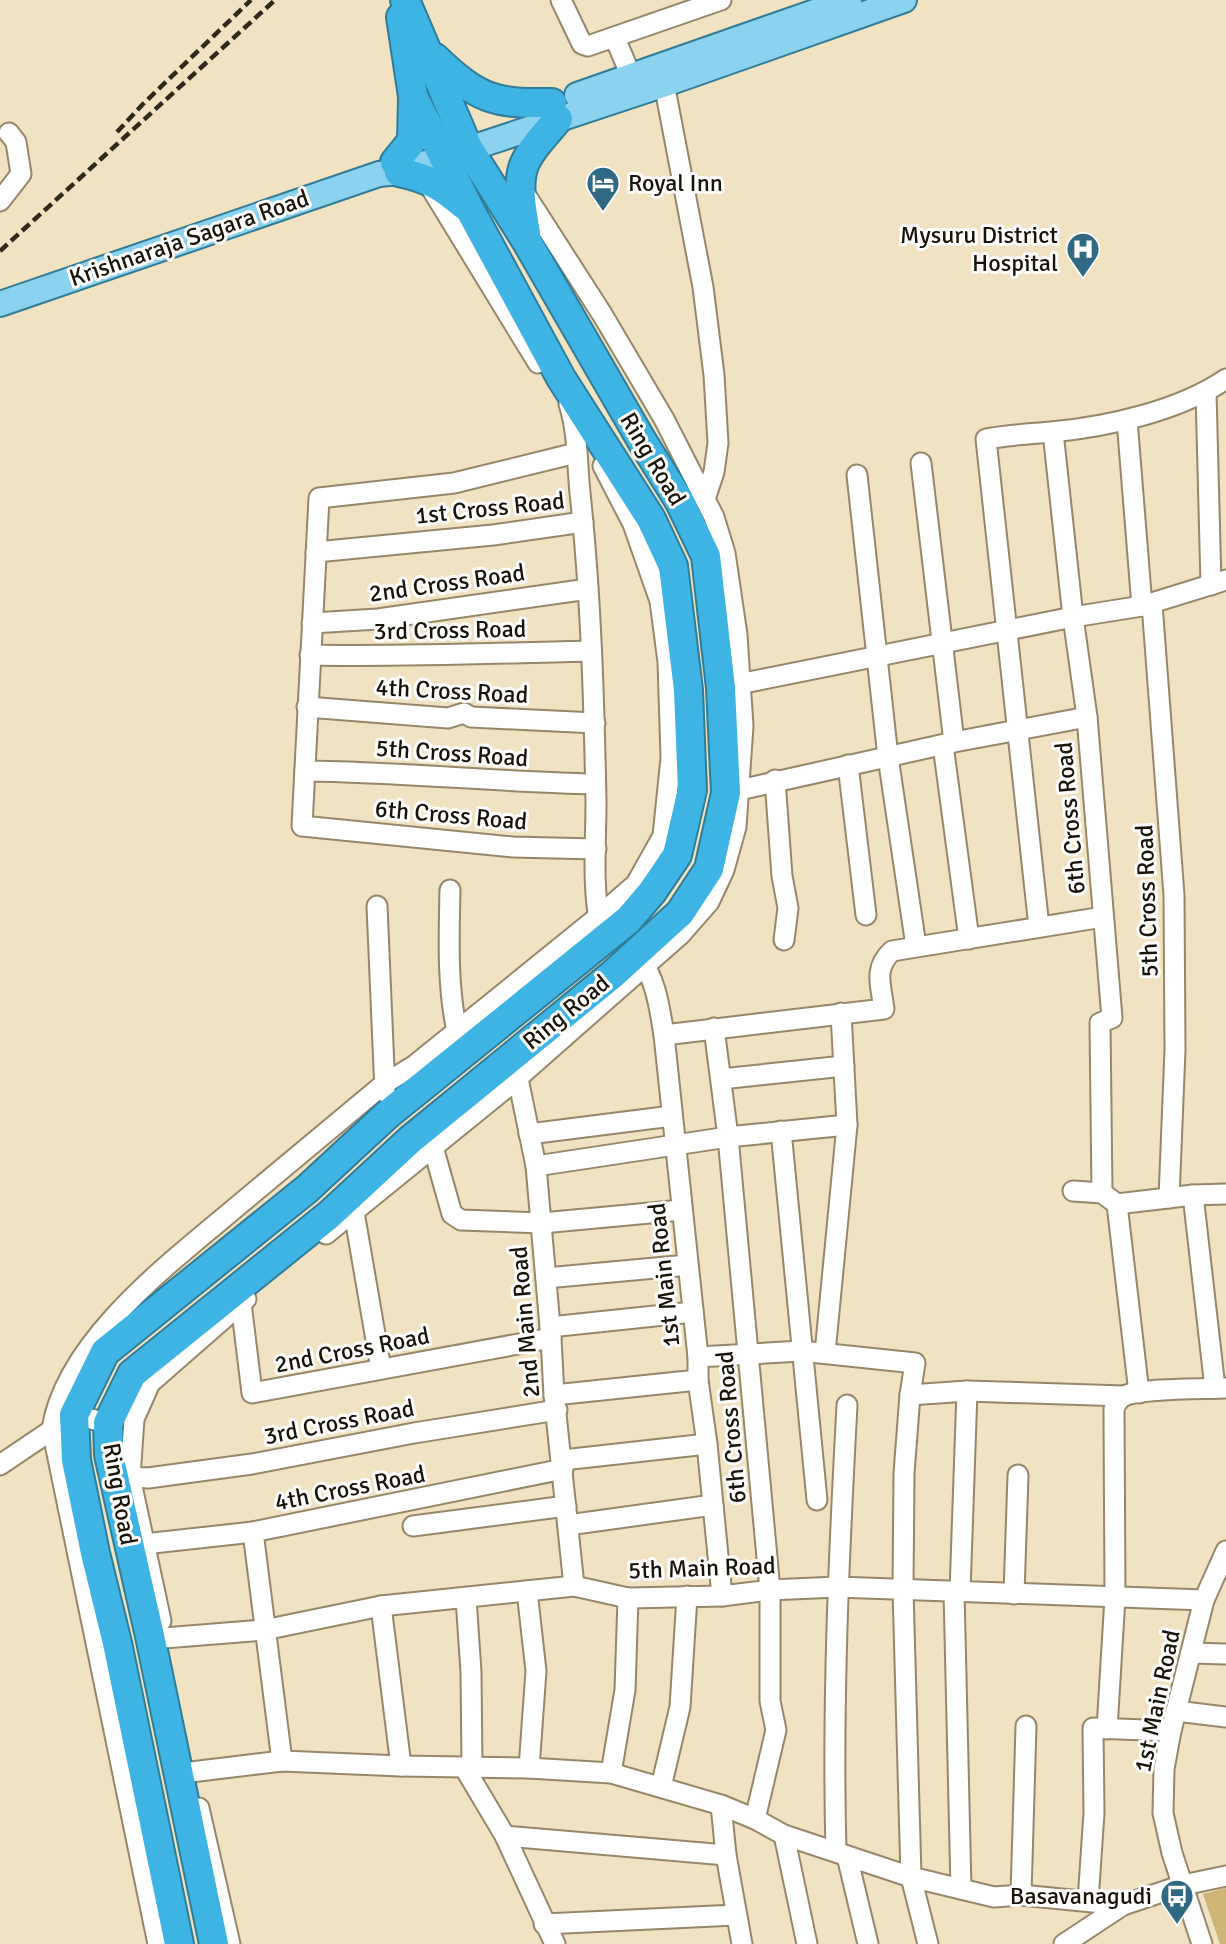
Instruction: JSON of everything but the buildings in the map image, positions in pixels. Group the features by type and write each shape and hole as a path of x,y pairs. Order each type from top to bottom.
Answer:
{"highway":[{"name":"Ring Road","path":"214,1944 109,1455 108,1423 132,1374 329,1215 410,1140 515,1066 573,1006 640,960 680,913 709,869 726,793 721,688 706,556 680,502 527,242 413,96 399,0"},
{"name":"Ring Road","path":"179,1944 117,1643 76,1460 63,1422 104,1352 307,1189 388,1114 556,977 601,928 628,920 652,892 677,855 692,790 688,690 673,566 651,519 561,378 470,210 425,48 405,0"},
{"path":"425,48 453,76 483,95 555,111 523,170 522,205 527,242"},
{"path":"413,96 412,141 399,171 448,191 470,210"},
{"path":"556,977 573,1006"}],"main road":[{"path":"555,111 631,76 663,75 849,0"},
{"path":"555,111 904,0"},
{"name":"Krishnaraja Sagara Road","path":"0,304 399,171 453,145 555,111"}],"street":[{"path":"561,0 582,44 588,46 722,0"},
{"path":"615,38 631,76"},
{"path":"663,75 704,287 714,375 718,443 715,472 705,499"},
{"path":"0,201 21,174 16,142 9,133"},
{"path":"158,1944 63,1422 55,1408 69,1376 122,1308 179,1256 384,1084 415,1065 457,1031 601,928 636,884 663,836 671,758 668,662 660,601 633,524 606,472 575,424 399,171"},
{"path":"230,1944 191,1772 130,1477 134,1419 150,1383 241,1303 433,1147 515,1066 640,960 681,934 709,902 724,870 736,827 743,726 737,635 725,553 714,517 691,468 602,314 522,190"},
{"path":"561,378 575,424 589,589 596,849 601,928"},
{"path":"1039,927 986,439 1127,420 1206,392 1226,379"},
{"path":"740,684 1073,617 1147,605 1219,583 1206,392"},
{"name":"5th Cross Road","path":"1127,420 1174,895 1175,1050 1169,1198"},
{"name":"6th Cross Road","path":"1053,432 1087,717 1112,1018 1100,1023 1109,1199"},
{"path":"305,771 319,498 454,482 576,453"},
{"path":"920,463 942,644 948,743 969,939"},
{"path":"857,475 888,757 916,946"},
{"name":"1st Cross Road","path":"316,552 402,542 493,536 583,522"},
{"name":"2nd Cross Road","path":"312,623 448,610 522,596 589,589"},
{"name":"3rd Cross Road","path":"310,655 379,657 438,653 591,651"},
{"name":"4th Cross Road","path":"307,707 448,718 464,713 471,717 594,723"},
{"path":"739,790 948,743 1087,717"},
{"path":"848,765 866,915"},
{"name":"5th Cross Road","path":"305,771 595,785"},
{"name":"6th Cross Road","path":"305,771 302,826 513,846 596,849"},
{"path":"775,780 782,876 788,908 784,940"},
{"path":"450,890 451,1005 457,1031"},
{"path":"377,906 384,1084 388,1114"},
{"path":"664,1035 884,1009 880,972 882,961 892,951 1103,917"},
{"name":"1st Main Road","path":"640,960 660,1012 664,1035 722,1596"},
{"path":"825,1353 847,1125 841,1013"},
{"name":"6th Cross Road","path":"714,1028 728,1137 770,1590 770,1701 776,1731 755,1819"},
{"name":"2nd Main Road","path":"515,1066 536,1166 574,1586"},
{"path":"721,1079 844,1066"},
{"path":"529,1133 672,1116"},
{"path":"536,1166 728,1137 847,1125"},
{"path":"781,1131 817,1500"},
{"path":"433,1147 452,1214 461,1220 542,1223 682,1210"},
{"path":"1073,1191 1109,1199 1226,1194"},
{"path":"910,1395 967,1391 1131,1394 1220,1388 1193,1195"},
{"path":"1109,1199 1131,1394"},
{"path":"354,1212 381,1369"},
{"path":"546,1278 688,1265"},
{"name":"2nd Cross Road","path":"241,1303 252,1393 381,1369 551,1332 693,1312"},
{"path":"698,1357 801,1351 915,1363 905,1473 903,1590 911,1877 928,1944"},
{"name":"3rd Cross Road","path":"130,1477 148,1478 252,1464 556,1403 698,1380"},
{"path":"961,1889 957,1592 967,1391"},
{"path":"1107,1729 1115,1597 1113,1422 1118,1400 1131,1394"},
{"path":"847,1405 837,1587 835,1789 842,1854 868,1944"},
{"path":"0,1465 63,1422 108,1423"},
{"name":"4th Cross Road","path":"144,1544 254,1532 563,1464 707,1444"},
{"path":"1014,1594 1018,1475"},
{"path":"412,1526 713,1505"},
{"path":"254,1532 282,1761"},
{"name":"1st Main Road","path":"1202,1944 1172,1853 1163,1813 1164,1769 1191,1653 1226,1551"},
{"name":"5th Main Road","path":"164,1638 264,1630 381,1606 574,1586 628,1598 722,1596 770,1590 837,1587 1115,1597 1214,1591"},
{"path":"527,1591 536,1671 529,1768"},
{"path":"661,1787 680,1707 687,1596"},
{"path":"466,1598 471,1672 468,1767 505,1836 555,1944"},
{"path":"611,1773 625,1690 628,1598"},
{"path":"381,1606 401,1766"},
{"path":"1191,1653 1226,1654"},
{"path":"1176,1711 1226,1717"},
{"path":"1021,1895 1026,1726"},
{"path":"1088,1902 1094,1813 1093,1728 1171,1731"},
{"path":"191,1772 282,1761 611,1773 721,1805 784,1835 911,1877 995,1897 1021,1895 1123,1905 1183,1885 1226,1876"},
{"path":"721,1805 726,1855 743,1944"},
{"path":"784,1835 807,1944"},
{"path":"505,1836 726,1855"},
{"path":"1064,1944 1092,1935 1123,1905"},
{"path":"544,1924 736,1915"}],"shaded area":[{"path":"1226,1888 1226,1944 1220,1944 1203,1894"}],"railway":[{"path":"117,132 251,0"},
{"path":"0,251 275,0"}],"place":[{"name":"Royal Inn","path":"603,213"},
{"name":"Mysuru District Hospital","path":"1083,279"},
{"name":"Basavanagudi","path":"1177,1926"}]}
